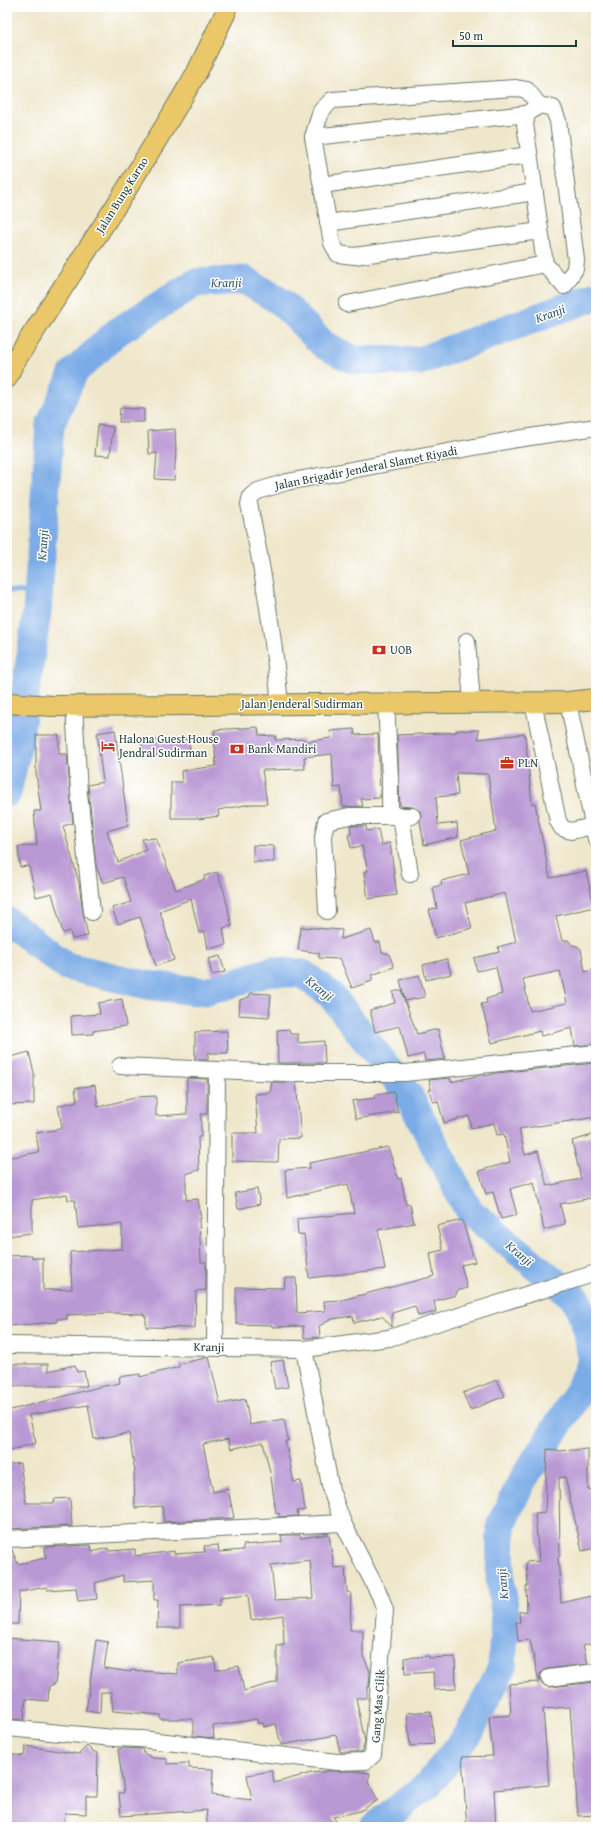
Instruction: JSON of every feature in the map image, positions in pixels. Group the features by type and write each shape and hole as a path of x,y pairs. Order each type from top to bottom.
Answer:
{"main road":[{"name":"Jalan Bung Karno","path":"7,378 13,364 121,198 197,72 225,14 226,7"},
{"name":"Jalan Jenderal Sudirman","path":"7,703 53,706 386,704 568,702 596,699"}],"street":[{"path":"313,137 533,109 553,108 558,121 576,260 575,269 564,286 545,264 525,124 533,109 527,90 516,88 332,100 321,111 313,137 332,243 338,254 354,256 540,230"},
{"path":"322,185 530,155"},
{"path":"328,223 535,192"},
{"path":"347,304 545,264"},
{"name":"Jalan Brigadir Jenderal Slamet Riyadi","path":"280,704 276,660 264,574 249,504 251,496 258,491 287,482 517,439 596,427"},
{"path":"466,641 472,702"},
{"path":"533,702 558,821 562,828 571,831 595,832 568,702"},
{"path":"386,704 390,778 401,816 410,874"},
{"path":"74,705 79,793 92,912"},
{"path":"327,911 324,837 326,821 349,816 401,816"},
{"path":"120,1066 369,1074 405,1073 596,1053"},
{"path":"215,1347 217,1070"},
{"name":"Kranji","path":"7,1345 304,1349 389,1338 591,1274"},
{"name":"Gang Mas Cilik","path":"7,1728 114,1738 141,1739 337,1762 366,1761 373,1755 375,1746 385,1610 380,1596 343,1523 331,1490 304,1349"},
{"path":"7,1539 343,1523"},
{"path":"549,1678 596,1672"}],"building":[{"path":"120,408 144,409 144,422 119,422"},
{"path":"98,425 113,427 110,456 95,455"},
{"path":"175,429 176,452 174,480 155,479 157,453 149,454 148,431"},
{"path":"258,727 259,735 276,736 275,740 304,739 304,742 331,738 330,731 354,729 355,735 378,734 380,798 361,799 363,806 343,807 341,787 334,788 332,754 304,757 305,769 262,770 267,804 251,804 218,810 219,816 199,819 171,818 171,782 182,782 181,771 216,766 214,730"},
{"path":"115,730 128,825 107,831 118,862 146,850 142,839 156,838 176,890 205,879 204,876 217,872 224,891 232,926 223,928 226,945 208,949 205,932 199,933 191,899 160,911 174,960 156,966 140,917 118,924 112,908 131,902 123,877 103,883 96,866 88,785 103,782 97,733"},
{"path":"457,730 479,730 478,739 525,734 532,804 535,803 550,878 586,871 594,907 556,916 562,941 568,940 572,945 581,949 585,972 596,969 596,1044 575,1046 572,1028 541,1036 540,1031 492,1043 481,1004 487,1003 486,999 502,994 496,967 477,971 474,958 499,952 498,947 516,942 505,893 465,903 472,928 436,938 429,910 437,908 433,887 442,885 441,881 469,874 461,840 496,831 488,774 456,773 458,795 436,797 438,825 457,823 458,837 424,845 420,811 412,807 400,806 397,735 457,732","holes":["560,971 567,1003 530,1011 523,979"]},
{"path":"36,735 59,735 59,754 67,754 73,823 63,826 79,883 88,936 72,939 70,931 63,933 52,893 36,897 29,866 20,867 18,847 37,845 34,811 41,811 36,773"},
{"path":"189,739 190,754 143,756 142,741"},
{"path":"350,826 366,826 367,831 378,829 381,845 390,843 397,895 368,899 364,872 368,871 362,846 351,848 348,835 351,834"},
{"path":"253,845 274,846 274,862 253,862"},
{"path":"301,927 342,930 341,939 371,930 375,942 380,942 382,952 389,954 394,967 372,975 372,981 352,988 340,959 319,958 319,953 298,950"},
{"path":"220,956 225,972 212,975 208,959"},
{"path":"447,959 451,974 426,980 423,965"},
{"path":"419,975 425,997 405,1001 400,980"},
{"path":"401,990 417,1034 438,1029 445,1059 425,1061 424,1054 408,1058 400,1026 375,1032 370,1010 395,1003 393,992"},
{"path":"250,993 271,994 269,1017 239,1015 240,1000 249,997"},
{"path":"122,999 126,1026 93,1031 93,1034 72,1035 71,1016 100,1014 98,1003"},
{"path":"289,1029 290,1034 298,1034 298,1043 324,1041 325,1063 278,1063 277,1030"},
{"path":"227,1031 228,1053 208,1053 208,1060 195,1060 195,1032"},
{"path":"29,1052 34,1073 34,1104 7,1105 7,1058"},
{"path":"596,1063 596,1117 519,1129 525,1155 538,1151 547,1186 581,1179 572,1141 596,1134 596,1197 560,1204 565,1224 544,1230 534,1182 510,1189 517,1215 501,1219 493,1192 486,1194 479,1171 510,1162 504,1134 497,1135 494,1123 471,1128 469,1116 444,1123 438,1101 433,1102 429,1090 431,1090 429,1080 450,1078 451,1082 485,1074 485,1076 496,1073"},
{"path":"187,1078 207,1079 207,1114 201,1114 201,1137 198,1137 199,1170 186,1174 186,1200 198,1199 201,1219 199,1219 201,1262 206,1262 206,1290 196,1291 195,1328 146,1327 146,1316 144,1316 144,1314 107,1313 67,1315 67,1319 57,1319 57,1322 7,1326 7,1256 32,1255 32,1258 43,1258 43,1290 72,1289 70,1252 122,1249 122,1224 78,1228 75,1200 68,1200 67,1194 32,1200 32,1233 7,1236 7,1158 39,1152 36,1133 60,1129 62,1127 58,1106 77,1101 75,1088 95,1085 98,1107 134,1097 156,1096 156,1116 187,1114"},
{"path":"272,1082 296,1082 301,1138 279,1139 278,1162 232,1161 232,1133 258,1133 255,1094 270,1093"},
{"path":"394,1092 398,1112 356,1119 352,1101 375,1098 375,1095"},
{"path":"388,1147 398,1179 401,1178 406,1205 410,1204 414,1223 378,1230 385,1269 309,1278 304,1234 298,1235 297,1219 354,1213 348,1184 287,1198 285,1170 310,1168 309,1163"},
{"path":"257,1189 260,1204 238,1209 235,1193"},
{"path":"462,1220 475,1262 461,1265 467,1288 457,1291 456,1295 434,1301 436,1312 418,1316 415,1306 392,1313 392,1327 382,1316 354,1323 353,1316 332,1319 319,1326 320,1337 304,1338 303,1326 272,1327 272,1325 236,1324 236,1287 284,1288 285,1278 296,1278 297,1313 325,1311 324,1301 342,1300 434,1276 430,1253 443,1250 437,1226"},
{"path":"209,1357 220,1404 245,1399 250,1425 284,1419 288,1441 285,1441 294,1482 301,1481 305,1510 297,1511 298,1516 279,1517 279,1513 276,1513 271,1477 263,1442 231,1449 228,1439 203,1444 213,1492 228,1489 234,1518 164,1522 162,1506 135,1508 135,1472 129,1433 94,1439 88,1405 29,1415 36,1443 8,1451 7,1411 120,1383 119,1377 140,1374 140,1377 179,1367 179,1364"},
{"path":"283,1360 288,1387 275,1389 270,1362"},
{"path":"7,1364 48,1364 48,1371 75,1365 77,1372 84,1371 87,1386 7,1386"},
{"path":"497,1380 505,1396 470,1410 463,1393"},
{"path":"547,1449 558,1451 588,1449 588,1490 596,1489 596,1548 582,1551 565,1477 559,1478 560,1556 558,1556 561,1603 596,1595 596,1643 583,1645 588,1664 547,1669 540,1674 540,1679 542,1684 550,1687 596,1682 596,1815 578,1816 570,1707 543,1709 549,1785 494,1790 496,1827 467,1827 462,1757 493,1756 489,1717 511,1715 509,1684 539,1682 530,1640 518,1641 516,1622 520,1622 519,1612 527,1611 526,1586 528,1586 526,1562 539,1561 535,1513 545,1512"},
{"path":"20,1463 26,1503 55,1503 54,1499 70,1498 72,1526 7,1529 7,1465"},
{"path":"329,1534 334,1568 345,1567 347,1592 351,1593 350,1630 363,1630 363,1656 370,1671 369,1687 367,1687 367,1698 356,1698 365,1742 362,1752 340,1752 336,1735 281,1745 276,1724 264,1727 263,1723 258,1724 257,1719 213,1726 214,1738 193,1736 193,1719 160,1719 160,1715 113,1711 111,1692 101,1692 100,1713 86,1711 96,1640 108,1642 104,1668 131,1672 131,1670 178,1674 178,1663 214,1657 216,1670 239,1666 244,1691 277,1682 277,1646 284,1645 283,1615 251,1620 248,1595 220,1598 220,1605 180,1607 180,1628 157,1628 158,1600 154,1600 154,1580 123,1582 123,1575 95,1583 97,1599 78,1601 76,1588 47,1590 47,1587 19,1592 18,1624 7,1624 7,1548 11,1548 18,1564 46,1558 45,1547 91,1545 92,1552 108,1548 109,1551 135,1549 135,1556 174,1551 174,1554 205,1552 204,1546 218,1545 219,1552 243,1550 243,1545 282,1542 281,1535 300,1535 301,1538","holes":["310,1560 313,1598 275,1600 271,1565"]},
{"path":"7,1638 60,1642 55,1684 49,1686 48,1701 26,1699 24,1720 7,1719"},
{"path":"429,1656 429,1658 455,1657 456,1689 434,1690 433,1672 405,1674 404,1658"},
{"path":"431,1711 434,1744 410,1746 407,1713"},
{"path":"26,1746 79,1754 87,1746 92,1751 98,1753 97,1796 86,1796 86,1814 65,1813 63,1827 39,1827 7,1822 7,1754 24,1756"},
{"path":"118,1749 143,1749 144,1753 153,1758 167,1759 167,1764 189,1763 189,1768 213,1769 212,1795 252,1800 247,1775 272,1771 274,1783 311,1773 355,1771 370,1773 368,1782 378,1800 360,1811 333,1817 341,1827 207,1827 207,1810 121,1816 119,1793 124,1793"}],"waterway":[{"name":"Kranji","path":"7,793 18,743 37,612 50,425 74,372 117,332 195,283 245,280 281,302 324,345 354,360 419,361 596,296"},
{"name":"Kranji","path":"7,591 39,593"},
{"name":"Kranji","path":"7,921 66,966 147,985 205,992 271,971 303,974 331,995 409,1096 469,1211 577,1300 588,1332 592,1360 577,1395 522,1481 501,1524 500,1580 505,1612 502,1668 469,1733 430,1783 374,1827"}],"place":[{"name":"UOB","path":"379,650"},
{"name":"Halona Guest House Jendral Sudirman","path":"108,746"},
{"name":"Bank Mandiri","path":"237,749"},
{"name":"PLN","path":"507,763"}]}
